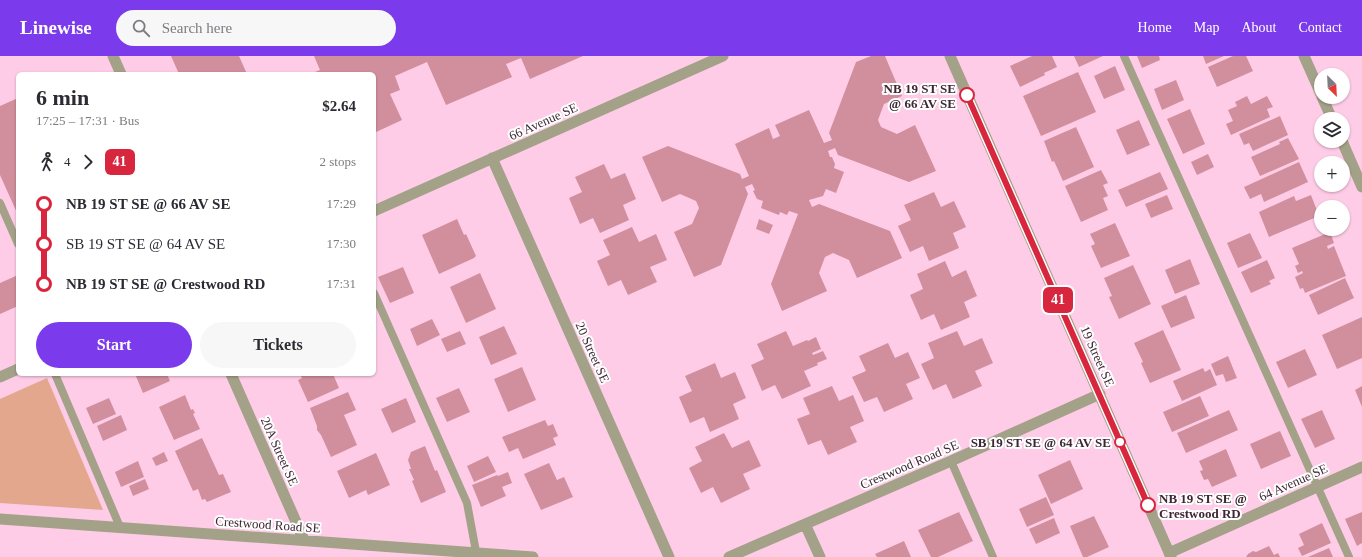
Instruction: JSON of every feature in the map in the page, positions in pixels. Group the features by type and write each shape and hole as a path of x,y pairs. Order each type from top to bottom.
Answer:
{"street":[{"path":"113,56 120,72"},
{"name":"66 Avenue SE","path":"376,210 723,56"},
{"name":"19 Street SE","path":"950,56 1170,555"},
{"path":"1304,56 1314,78"},
{"path":"1345,148 1362,187"},
{"name":"20 Street SE","path":"492,158 669,557"},
{"path":"0,377 16,370"},
{"name":"20A Street SE","path":"232,376 304,540"},
{"name":"Crestwood Road SE","path":"729,557 951,461 1100,394"},
{"name":"64 Avenue SE","path":"1170,555 1317,486 1362,467"},
{"name":"Crestwood Road SE","path":"0,519 304,540 477,555 533,557"},
{"path":"805,524 820,557"}],"lane":[{"path":"1124,56 1349,557"},
{"path":"0,203 16,239"},
{"path":"376,297 467,502 477,555"},
{"path":"56,376 120,527"},
{"path":"951,461 993,557"}],"shaded area":[{"path":"47,378 103,510 0,503 0,399"}],"building":[{"path":"171,56 239,56 246,72 178,72"},
{"path":"314,56 583,56 530,79 521,58 506,64 512,77 446,105 427,62 395,76 400,90 390,94 402,120 376,132 376,72 315,72 320,70"},
{"path":"871,56 885,56 902,96 884,104 878,120 881,127 897,134 915,125 936,171 909,182 838,155 835,148 828,151 835,164 834,168 844,172 836,193 826,189 823,196 809,200 812,207 819,204 890,231 902,258 857,278 849,260 833,253 825,257 819,273 827,291 782,311 771,284 798,214 789,211 787,215 780,212 779,215 761,208 763,201 757,199 753,191 755,190 752,184 745,187 748,194 721,265 694,277 674,232 692,224 699,208 696,201 680,194 662,202 642,157 668,146 740,174 742,179 749,176 735,144 769,128 773,139 780,136 775,125 809,110 824,143 832,140 829,133 856,62"},
{"path":"1032,56 1052,56 1057,67 1044,73 1045,75 1020,87 1010,66"},
{"path":"1074,56 1103,56 1079,67"},
{"path":"1137,56 1159,56 1160,60 1142,68"},
{"path":"1203,56 1224,56 1206,64"},
{"path":"1233,56 1246,56 1253,71 1217,87 1208,67"},
{"path":"1115,66 1125,90 1104,99 1094,76"},
{"path":"1078,72 1096,112 1041,136 1023,96"},
{"path":"1176,80 1184,100 1162,110 1154,89"},
{"path":"1247,96 1251,104 1267,96 1273,107 1267,109 1270,117 1231,135 1226,124 1233,121 1228,110 1237,106 1235,102"},
{"path":"16,99 16,211 0,175 0,106"},
{"path":"1190,109 1205,144 1183,154 1167,119"},
{"path":"1280,116 1288,135 1253,151 1249,143 1244,145 1239,134"},
{"path":"1139,120 1150,145 1127,155 1116,130"},
{"path":"1076,127 1094,167 1063,181 1054,161 1052,162 1044,141"},
{"path":"1288,138 1299,159 1260,176 1251,157 1280,144 1279,142"},
{"path":"1208,154 1214,167 1197,175 1191,162"},
{"path":"1299,162 1308,182 1264,202 1261,194 1250,199 1244,187"},
{"path":"604,164 611,179 625,173 636,199 623,205 629,220 600,233 593,218 580,224 569,198 582,192 575,177"},
{"path":"1101,170 1108,183 1103,185 1108,196 1103,198 1108,210 1081,222 1065,186"},
{"path":"1160,172 1168,189 1126,207 1118,190"},
{"path":"934,192 941,207 954,201 966,227 953,233 959,248 929,261 923,246 910,252 898,226 911,220 904,205"},
{"path":"1167,195 1173,209 1151,218 1145,204"},
{"path":"1311,195 1314,203 1314,218 1269,237 1259,212 1294,196 1296,201"},
{"path":"457,219 476,256 439,274 422,235"},
{"path":"759,219 773,225 769,234 756,229"},
{"path":"1115,223 1130,256 1101,268 1091,246 1095,244 1090,234"},
{"path":"632,227 639,242 656,234 667,260 650,267 657,282 628,295 621,280 608,286 597,261 610,255 603,240"},
{"path":"1250,233 1262,258 1238,268 1227,243"},
{"path":"1320,236 1331,236 1334,243 1327,246 1328,249 1334,246 1346,276 1305,293 1303,288 1300,289 1295,277 1303,273 1302,271 1298,273 1295,266 1299,264 1292,248"},
{"path":"1190,259 1200,284 1175,294 1165,270"},
{"path":"1267,260 1275,278 1269,281 1271,284 1251,293 1241,272"},
{"path":"945,261 952,277 966,270 977,296 964,302 970,317 941,330 934,314 921,320 910,295 923,289 917,274"},
{"path":"1133,265 1151,304 1119,319 1109,297 1112,296 1104,278"},
{"path":"403,267 414,293 390,303 378,277"},
{"path":"480,273 496,309 466,323 450,287"},
{"path":"16,276 16,307 0,314 0,283"},
{"path":"1345,278 1354,298 1318,315 1309,295"},
{"path":"1186,295 1195,318 1171,328 1161,306"},
{"path":"1362,317 1362,358 1337,369 1322,335"},
{"path":"432,319 440,335 417,346 410,329"},
{"path":"504,326 517,354 491,365 479,337"},
{"path":"1163,330 1181,370 1150,383 1141,363 1143,362 1134,343"},
{"path":"460,331 466,344 447,352 441,339"},
{"path":"786,331 793,346 816,337 821,349 812,353 813,355 823,351 827,359 804,371 811,386 782,399 775,385 762,391 751,365 764,359 757,344"},
{"path":"957,331 964,346 982,338 993,363 975,371 982,386 953,399 946,384 933,390 921,364 934,358 928,343"},
{"path":"888,343 895,358 908,352 920,378 906,384 913,399 884,412 877,397 864,402 852,377 866,371 859,356"},
{"path":"1305,349 1317,375 1288,388 1276,362"},
{"path":"1228,356 1237,378 1226,382 1223,374 1216,376 1211,364"},
{"path":"715,363 721,378 735,372 746,398 733,404 739,419 710,432 704,417 690,423 679,397 692,391 685,376"},
{"path":"522,367 536,400 508,412 494,379"},
{"path":"1203,368 1205,372 1210,369 1217,385 1182,401 1173,381"},
{"path":"136,376 168,376 170,381 143,393"},
{"path":"301,376 334,376 339,388 308,402 298,380 302,378"},
{"path":"832,386 839,401 853,395 864,421 850,427 857,442 828,455 821,440 808,445 797,419 810,414 803,398"},
{"path":"1362,386 1362,407 1355,390"},
{"path":"459,388 470,412 447,422 436,398"},
{"path":"348,392 356,410 344,415 357,445 331,457 321,435 317,430 317,426 310,408"},
{"path":"185,395 191,410 193,409 195,413 193,414 200,429 174,440 159,407"},
{"path":"1200,396 1209,416 1172,432 1163,412"},
{"path":"109,398 116,414 93,424 86,408"},
{"path":"406,398 416,422 392,433 381,409"},
{"path":"1229,410 1238,430 1186,453 1177,433"},
{"path":"1322,410 1335,439 1315,448 1301,419"},
{"path":"121,415 127,430 103,441 97,426"},
{"path":"545,420 548,426 553,424 558,436 553,438 556,445 523,459 518,448 509,452 502,437"},
{"path":"1280,431 1291,456 1261,469 1250,444"},
{"path":"724,433 732,448 749,440 761,466 743,474 750,489 721,503 713,487 701,493 689,468 702,461 695,447"},
{"path":"202,438 219,475 223,474 231,492 207,502 205,499 202,500 198,489 193,491 175,451"},
{"path":"425,446 435,471 437,470 446,492 421,503 412,481 414,480 409,469 411,469 408,460 411,452"},
{"path":"1226,449 1237,476 1212,487 1208,479 1204,480 1200,471 1203,470 1199,461"},
{"path":"164,452 168,461 156,466 152,458"},
{"path":"376,453 390,485 368,495 366,490 349,498 337,471"},
{"path":"488,456 496,472 474,482 467,466"},
{"path":"1070,460 1083,489 1051,504 1038,475"},
{"path":"138,461 144,477 121,487 115,472"},
{"path":"549,463 557,480 564,477 573,497 541,510 524,474"},
{"path":"508,472 512,483 502,487 506,496 481,507 472,485"},
{"path":"145,479 149,489 133,496 129,486"},
{"path":"1046,497 1054,515 1027,527 1019,509"},
{"path":"959,512 973,541 938,557 931,557 918,530"},
{"path":"1362,512 1362,543 1357,546 1345,519"},
{"path":"1094,516 1109,547 1087,557 1083,557 1070,526"},
{"path":"1054,518 1060,533 1036,544 1029,529"},
{"path":"1322,523 1331,543 1302,556 1298,548 1304,545 1299,534"},
{"path":"904,541 911,557 877,557 875,554"},
{"path":"1269,546 1274,555 1278,553 1280,557 1246,557 1253,551 1256,552"},
{"path":"1329,548 1333,557 1308,557"}],"bus line":[{"name":"41","path":"967,95 1148,505"}],"place":[{"name":"NB 19 ST SE @ 66 AV SE","path":"967,95"},
{"name":"SB 19 ST SE @ 64 AV SE","path":"1120,442"},
{"name":"NB 19 ST SE @ Crestwood RD","path":"1148,505"}]}
